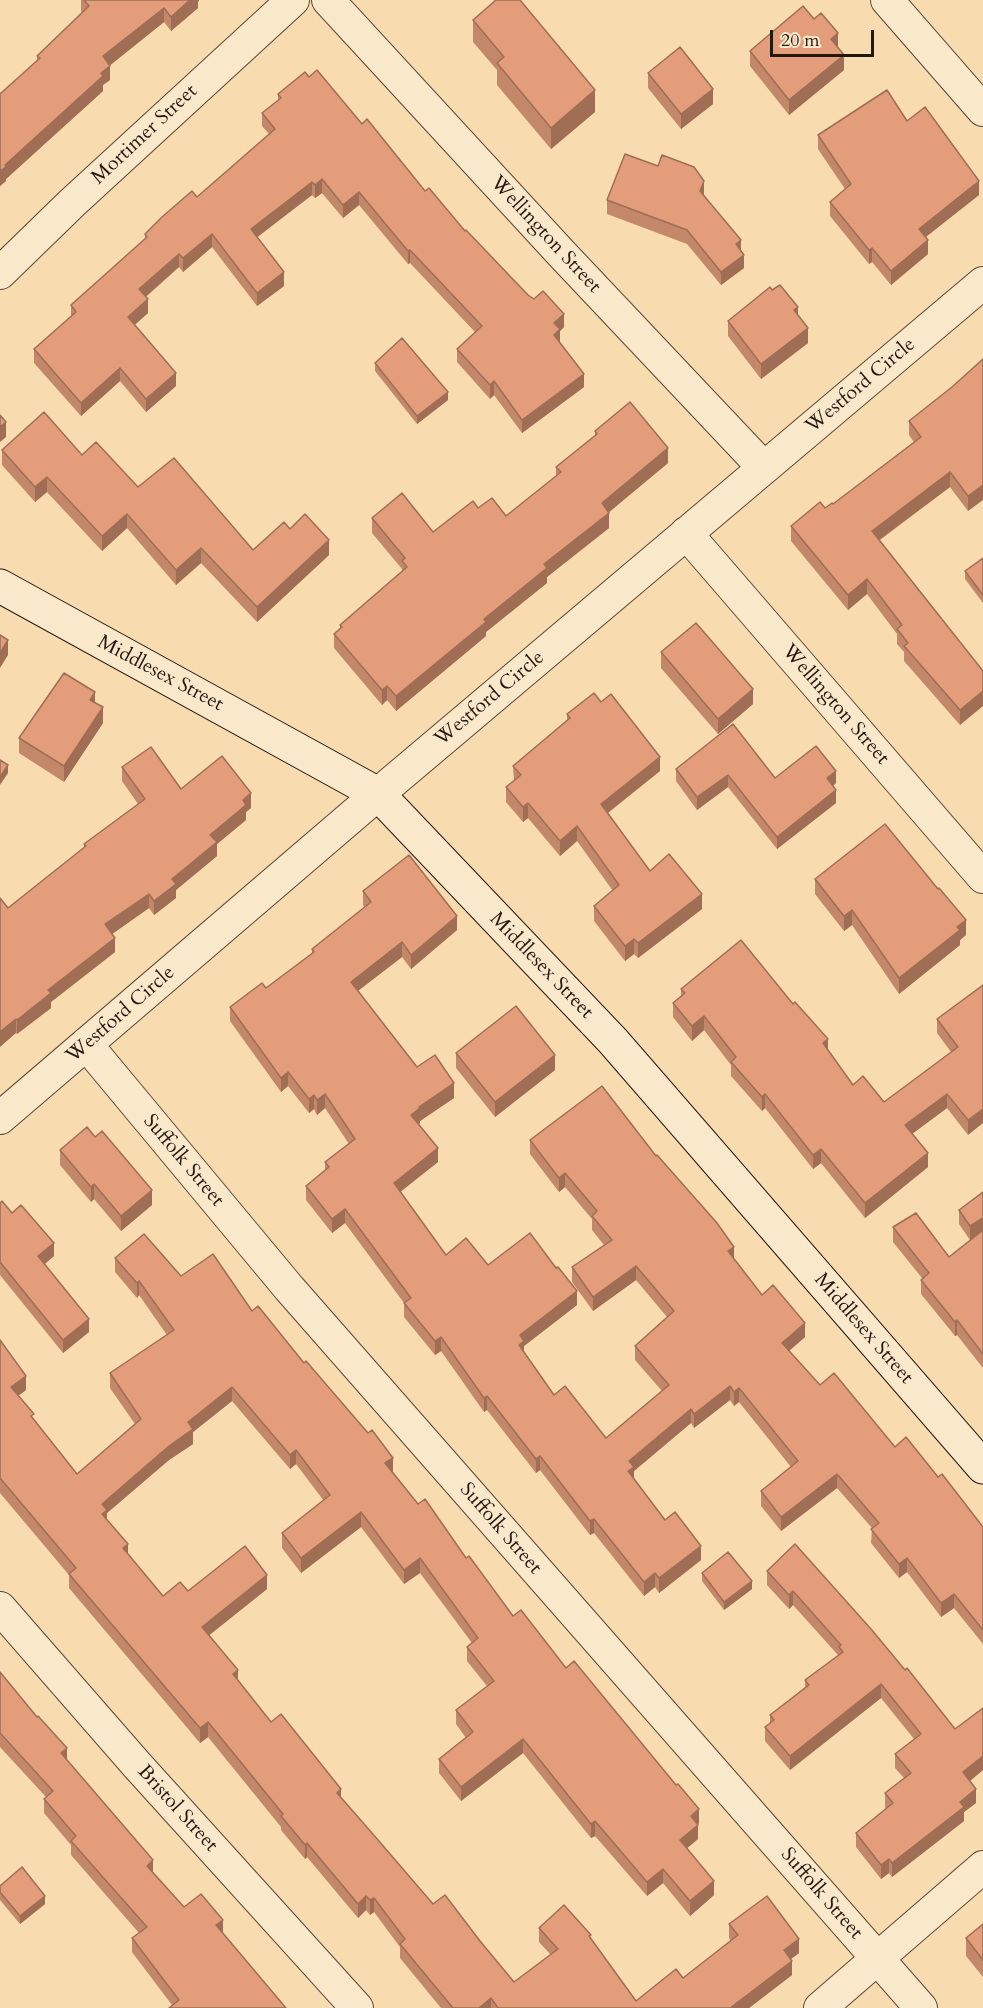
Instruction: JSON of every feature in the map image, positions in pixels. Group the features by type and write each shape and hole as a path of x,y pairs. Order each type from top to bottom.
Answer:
{"street":[{"name":"Mortimer Street","path":"0,273 72,202 293,0"},
{"name":"Wellington Street","path":"328,0 764,468"},
{"path":"887,0 983,110"},
{"name":"Westford Circle","path":"0,1118 378,794 983,284"},
{"name":"Wellington Street","path":"687,533 983,877"},
{"name":"Middlesex Street","path":"0,586 118,653 332,767 378,794 613,1041 983,1467"},
{"name":"Suffolk Street","path":"86,1044 289,1288 921,2008"},
{"name":"Bristol Street","path":"0,1608 137,1765 357,2008"},
{"path":"820,2008 983,1867"}],"building":[{"path":"84,0 190,0 171,17 164,8 103,56 110,66 101,73 103,76 0,171 0,94 40,58 37,56 89,6"},
{"path":"496,0 520,0 595,90 551,128 497,63 504,57 473,20"},
{"path":"803,6 814,19 821,13 838,33 831,39 844,55 789,100 750,51"},
{"path":"680,47 713,89 681,114 648,73"},
{"path":"317,70 362,124 367,119 425,191 429,188 465,231 528,295 534,299 543,291 564,314 554,323 560,329 554,335 584,374 522,420 494,381 490,385 457,349 482,326 410,250 408,251 359,192 343,205 322,179 315,185 312,182 251,229 284,272 257,293 212,234 183,258 179,254 139,289 148,299 128,317 176,373 146,399 120,368 81,403 34,349 76,312 71,305 147,237 145,234 162,217 192,191 197,197 275,129 262,113 281,98 278,94 305,72 309,77"},
{"path":"887,90 907,121 925,107 979,181 919,229 928,240 891,271 872,248 869,250 830,202 851,184 818,135"},
{"path":"625,154 658,166 662,155 694,167 704,181 700,191 741,240 736,244 744,255 721,272 687,230 607,200"},
{"path":"780,285 798,307 794,310 808,328 761,364 728,321 770,287 772,290"},
{"path":"402,338 448,392 417,416 375,363"},
{"path":"983,359 983,485 968,496 950,472 872,531 983,671 983,691 960,710 904,646 908,643 897,629 902,625 867,579 848,595 791,526 820,502 825,508 833,504 921,437 909,421"},
{"path":"630,402 668,448 602,503 609,513 544,564 547,568 484,619 486,622 396,696 387,686 382,690 334,634 342,627 340,625 407,567 402,561 405,558 372,518 402,493 433,532 473,501 478,508 492,498 506,516 561,472 556,467 597,434 595,431"},
{"path":"44,412 82,455 96,442 138,487 174,458 253,550 284,522 290,529 305,514 329,540 257,607 201,548 176,570 127,514 102,536 47,477 35,487 2,450"},
{"path":"0,415 6,422 0,427"},
{"path":"983,558 983,595 965,571"},
{"path":"696,623 753,689 718,719 661,652"},
{"path":"0,635 8,640 0,653"},
{"path":"64,673 95,692 90,700 103,707 64,766 19,738"},
{"path":"594,693 601,702 611,694 660,757 601,804 650,871 669,854 702,894 638,943 634,939 625,946 594,906 619,885 577,826 560,841 528,803 523,807 506,787 521,775 513,766 570,718 567,714"},
{"path":"733,724 775,778 816,746 836,771 827,778 836,790 777,837 728,775 697,797 676,769"},
{"path":"151,747 181,789 222,756 251,793 243,800 246,805 210,835 217,842 172,879 176,884 154,901 149,894 105,924 115,938 48,990 51,993 0,1032 0,898 8,908 86,846 84,844 145,799 122,767"},
{"path":"0,760 8,765 0,777"},
{"path":"885,824 966,920 957,927 960,930 899,978 852,910 844,916 815,879"},
{"path":"409,855 457,916 411,955 402,942 351,982 417,1067 435,1055 454,1083 411,1115 438,1148 394,1183 446,1255 466,1238 488,1265 530,1233 556,1268 558,1267 577,1291 520,1335 524,1341 519,1345 554,1395 565,1386 606,1438 669,1385 635,1346 674,1311 636,1266 593,1297 572,1267 612,1240 592,1216 597,1211 565,1173 559,1178 530,1140 602,1086 656,1156 717,1223 734,1247 728,1251 762,1295 773,1285 805,1323 782,1343 820,1385 834,1373 895,1447 906,1437 938,1477 942,1474 983,1527 983,1630 954,1594 941,1603 907,1558 899,1564 871,1529 879,1523 837,1474 781,1517 761,1491 798,1461 739,1388 734,1392 730,1386 694,1414 691,1409 629,1461 634,1467 628,1471 665,1520 675,1512 701,1546 659,1578 655,1573 644,1582 594,1519 590,1521 540,1456 536,1459 487,1396 484,1398 441,1337 435,1341 404,1303 411,1298 345,1209 332,1219 306,1186 329,1167 325,1162 355,1139 325,1094 317,1100 314,1095 309,1099 288,1072 281,1078 230,1007 262,983 266,988 314,952 312,949 371,902 363,891"},
{"path":"741,940 793,1004 795,1002 828,1039 823,1043 853,1085 863,1076 884,1102 958,1047 937,1019 983,985 983,1109 968,1120 947,1094 905,1125 928,1153 865,1203 821,1149 813,1155 765,1094 762,1097 731,1062 736,1057 704,1016 692,1026 673,1003 685,993 681,989"},
{"path":"516,1006 555,1055 495,1102 456,1053"},
{"path":"87,1127 95,1137 102,1131 152,1190 121,1216 94,1184 91,1187 60,1150"},
{"path":"983,1192 983,1218 970,1226 959,1210"},
{"path":"2,1201 12,1213 21,1205 54,1243 38,1256 89,1319 63,1340 0,1262 0,1203"},
{"path":"916,1213 949,1257 983,1230 983,1354 957,1320 955,1322 921,1280 929,1273 893,1227"},
{"path":"144,1234 181,1276 213,1254 252,1311 258,1306 304,1363 306,1361 368,1433 372,1430 393,1458 385,1463 418,1504 425,1499 466,1558 469,1556 513,1616 521,1610 566,1668 574,1661 676,1785 678,1784 699,1809 691,1816 698,1825 680,1840 714,1881 690,1901 663,1869 647,1882 595,1821 591,1824 523,1739 461,1787 439,1759 473,1732 456,1710 494,1681 467,1647 478,1638 420,1558 404,1570 361,1512 301,1558 282,1533 330,1495 296,1450 290,1455 232,1387 188,1422 193,1429 169,1446 102,1504 107,1510 102,1514 128,1544 123,1548 163,1596 180,1582 188,1591 245,1546 267,1575 202,1627 238,1670 233,1674 271,1722 281,1714 341,1789 337,1793 433,1904 445,1895 514,1982 558,1949 539,1928 564,1905 591,1935 589,1936 636,2001 676,1969 683,1978 738,1935 729,1924 767,1896 799,1939 784,1950 792,1961 730,2008 498,2008 491,1998 479,2008 453,2008 400,1944 405,1939 374,1898 370,1900 366,1896 358,1904 281,1816 283,1814 208,1722 200,1728 69,1574 76,1568 0,1478 0,1340 26,1376 11,1387 34,1414 31,1416 77,1474 141,1419 110,1373 174,1330 139,1281 137,1283 115,1258"},
{"path":"795,1544 905,1670 907,1668 955,1729 983,1708 983,1756 963,1772 976,1789 960,1802 964,1807 892,1863 889,1859 881,1865 856,1833 893,1803 885,1793 911,1773 895,1754 921,1734 881,1684 790,1756 765,1727 774,1720 770,1715 809,1685 805,1680 843,1652 839,1647 841,1645 793,1591 789,1595 767,1571"},
{"path":"728,1552 752,1581 724,1602 702,1573"},
{"path":"0,1672 37,1717 67,1748 61,1753 153,1860 147,1866 184,1907 201,1894 223,1920 216,1925 286,2008 169,2008 179,2000 132,1938 147,1927 71,1841 76,1836 44,1799 53,1791 0,1733"},
{"path":"22,1867 45,1896 20,1916 0,1892 0,1886"},
{"path":"983,1924 983,1960 966,1938"}]}
